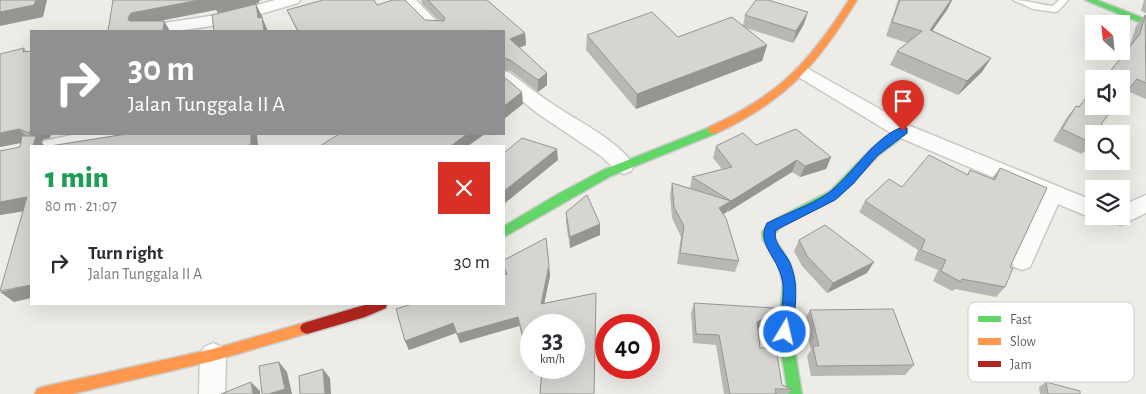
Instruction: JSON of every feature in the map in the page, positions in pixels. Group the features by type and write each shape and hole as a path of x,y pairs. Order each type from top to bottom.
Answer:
{"main road":[{"path":"505,231 561,196 624,166 740,117 777,94 803,72 835,30 854,0"},
{"path":"1089,0 1146,22"},
{"path":"795,394 785,332 790,302 789,284 784,264 769,240 768,232 777,223 806,211 831,197 849,181 874,153 903,131"},
{"path":"42,394 213,355 365,311 379,305"}],"street":[{"path":"152,30 232,18 292,0"},
{"path":"407,0 437,30"},
{"path":"803,72 903,131 1085,206"},
{"path":"505,78 544,108 608,151 624,166"},
{"path":"56,145 106,135"},
{"path":"1022,260 1053,192"},
{"path":"1130,211 1146,203"},
{"path":"212,394 213,355"}],"lane":[{"path":"1017,0 1036,7 1055,9 1064,0"}],"building":[{"path":"0,0 36,0 34,5 0,12"},
{"path":"113,0 199,0 131,13 128,18 129,21 164,21 163,30 108,30"},
{"path":"323,0 374,0 377,5 393,0 405,0 425,20 444,21 445,18 428,0 487,0 525,33 510,39 547,73 538,80 505,58 505,30 297,30 287,10"},
{"path":"756,0 768,0 808,12 796,31 745,15"},
{"path":"900,0 951,0 930,30 991,58 967,81 897,51 922,31 892,22"},
{"path":"256,4 258,18 262,17 264,30 214,30 212,15"},
{"path":"652,12 678,37 732,17 767,45 637,94 587,35"},
{"path":"1145,15 1146,83 1137,79 1130,87 1130,70 1111,70 1119,60 1130,60 1130,46 1140,34"},
{"path":"24,48 23,52 30,51 29,133 19,129 0,133 0,54"},
{"path":"505,78 522,92 505,105"},
{"path":"1085,99 1085,115 1108,115 1101,125 1085,125 1085,140 1062,129 1076,106 1079,107"},
{"path":"796,129 831,157 805,166 797,160 731,201 692,177 732,167 716,146 743,133 756,145"},
{"path":"120,135 251,135 251,145 56,145"},
{"path":"337,135 466,135 452,145 322,145"},
{"path":"22,136 36,136 33,145 30,145 30,285 0,291 27,197 0,202 0,151 20,147"},
{"path":"522,138 557,149 505,190 505,152"},
{"path":"929,155 968,175 970,170 995,180 1000,168 1047,188 1010,267 1013,268 1005,287 962,279 961,282 941,271 946,260 921,250 925,240 865,201 889,179 902,187"},
{"path":"672,183 731,201 719,208 726,218 739,261 680,253 684,226 674,207"},
{"path":"587,195 600,224 570,237 566,212"},
{"path":"825,225 874,262 833,283 807,256 799,240"},
{"path":"546,238 549,265 541,304 596,293 594,394 540,394 541,379 585,379 585,314 520,314 520,325 518,317 457,334 453,323 405,341 396,309 409,305 505,305 505,275 507,274 505,259"},
{"path":"694,303 774,308 773,313 757,322 760,348 776,348 782,385 792,389 775,389 776,394 730,394 719,335 696,334"},
{"path":"893,309 914,365 817,366 813,346 819,346 810,310"},
{"path":"279,362 285,389 262,394 259,366"},
{"path":"323,369 325,394 300,394 299,376"},
{"path":"251,382 253,394 221,394"},
{"path":"1046,382 1080,391 1080,394 1048,394"}],"traffic: fast":[{"path":"1089,0 1146,22"},
{"path":"505,231 562,197 607,173 713,130"},
{"path":"795,394 785,333 789,284 784,263 769,240 768,232 778,223 834,194 876,151 903,131"}],"traffic: slow":[{"path":"713,130 759,106 795,78 825,43 853,0"},
{"path":"42,394 213,355 307,328"}],"traffic: jam":[{"path":"307,328 365,311 379,305"}],"route":[{"path":"785,332 790,302 789,284 784,264 769,240 768,232 771,226 806,211 831,197 849,181 874,153 903,131"}]}
